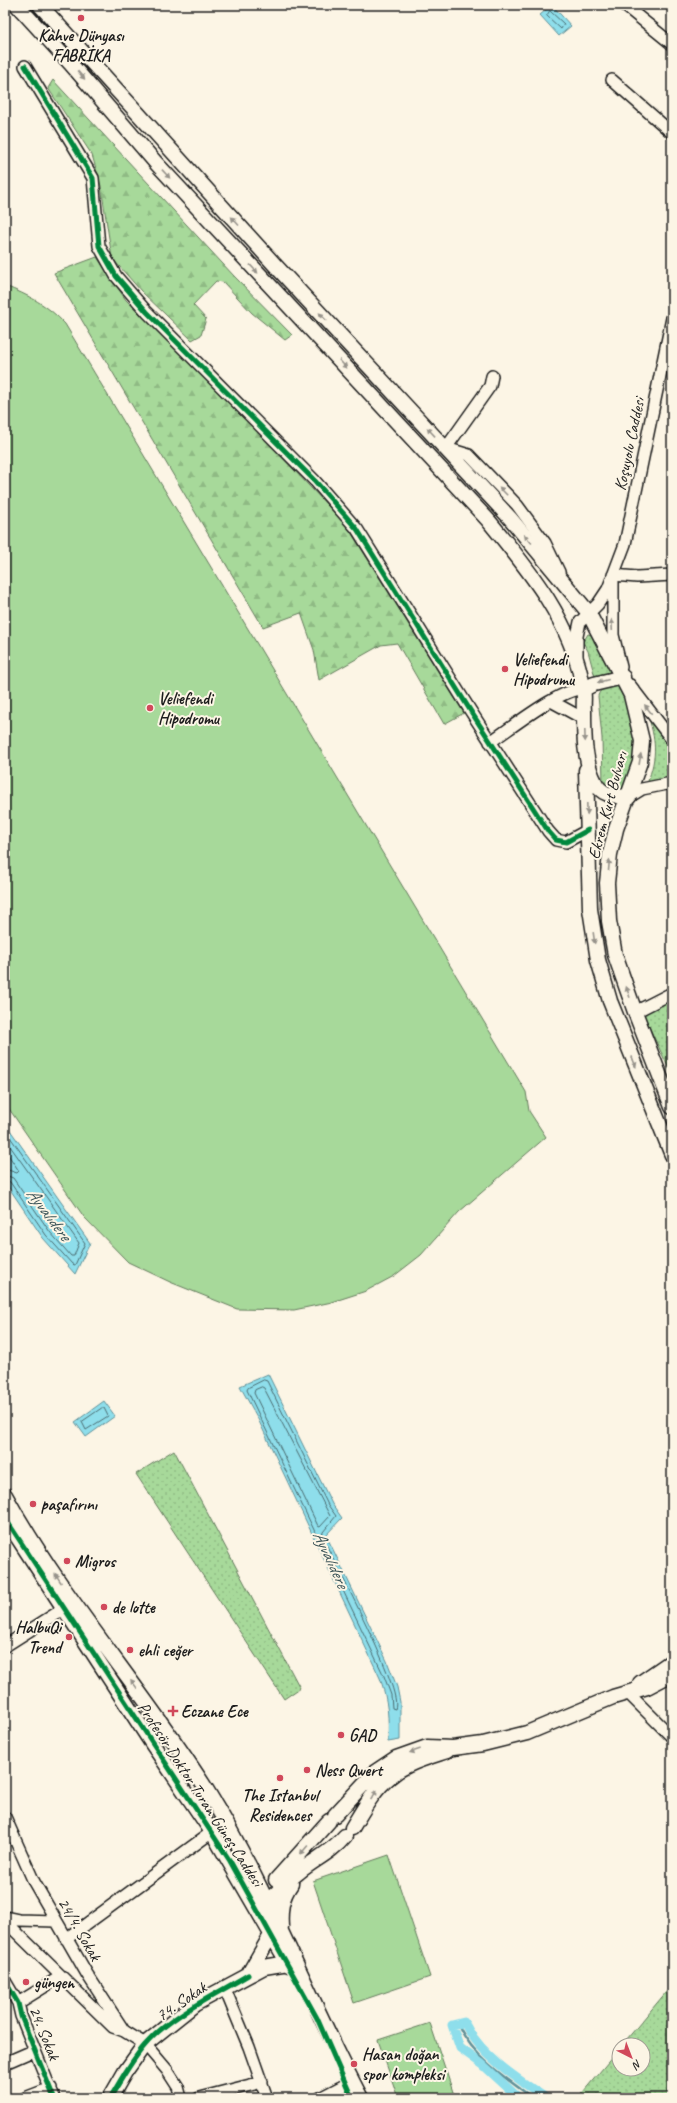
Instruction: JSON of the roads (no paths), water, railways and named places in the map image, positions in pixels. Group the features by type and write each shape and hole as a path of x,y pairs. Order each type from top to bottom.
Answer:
{"main road":[{"path":"17,5 70,63 156,163 488,520 523,562 555,610 573,646 584,689 586,756 594,782 599,790 607,794 629,797"},
{"name":"Ekrem Kurt Bulvarı","path":"40,5 274,264 510,518 588,612 623,676 631,695 642,741 640,762 629,797 616,829 610,854 608,890 609,921 615,955 635,1012 671,1099"},
{"path":"584,689 594,684 623,676"},
{"name":"Ekrem Kurt Bulvarı","path":"586,756 590,909 598,960 616,1015 672,1155"},
{"name":"Profesör Doktor Turan Güneş Caddesi","path":"5,1495 20,1522 57,1577 206,1789 255,1877 262,1901 277,1933 361,2098"},
{"name":"Profesör Doktor Turan Güneş Caddesi","path":"5,1518 153,1745 212,1832 262,1901"},
{"path":"627,1692 672,1661"},
{"path":"262,1901 294,1870 332,1818 371,1776 396,1758 427,1747 453,1748 483,1744 527,1733 627,1692 647,1687 672,1674"},
{"path":"255,1877 294,1870 326,1855 349,1832 379,1787 391,1775 413,1763 453,1748"},
{"path":"332,1818 342,1813 349,1817 349,1832"},
{"path":"332,1818 330,1832 337,1837 349,1832"},
{"path":"277,1933 282,1900 294,1870"},
{"name":"74. Sokak","path":"111,2098 125,2072 145,2044 195,2004 225,1989 248,1975 277,1933"},
{"path":"248,1975 272,1964 294,1967"},
{"name":"Profesör Doktor Turan Güneş Caddesi","path":"294,1967 352,2098"}],"street":[{"path":"624,5 672,44"},
{"path":"25,66 93,178 99,246 116,276 147,312 315,481 357,529 490,742 531,806 556,840 566,842 588,830"},
{"path":"612,80 672,133"},
{"name":"Koşuyolu Caddesi","path":"577,661 577,636 580,622 588,612 598,604 608,589 625,544 672,318"},
{"path":"446,448 490,386 492,376"},
{"path":"672,575 638,577 613,574 611,611 613,635 623,676 672,740"},
{"path":"490,742 551,701 576,688 584,689"},
{"path":"551,701 584,719"},
{"path":"629,797 642,789 672,782"},
{"path":"635,1012 672,994"},
{"path":"5,1646 65,1608"},
{"path":"627,1692 672,1737"},
{"name":"24/4. Sokak","path":"5,1817 34,1882 66,1939 124,2031 145,2044 167,2070 178,2087 181,2098"},
{"path":"66,1939 212,1832"},
{"path":"5,1917 19,1920 56,1921"},
{"path":"5,1921 60,1977 113,2027 124,2031"},
{"path":"18,2003 60,1977"},
{"name":"24. Sokak","path":"5,1981 18,2003 53,2093"},
{"path":"225,1989 267,2098"},
{"path":"5,2063 35,2050"},
{"path":"199,2098 262,2082"},
{"path":"320,2098 345,2085"},
{"path":"25,2098 53,2093"}],"water":[{"path":"552,5 571,26 559,36 540,15"},
{"path":"5,1123 90,1243 75,1274 43,1238 5,1182"},
{"path":"268,1374 332,1504 342,1518 326,1535 387,1661 397,1687 400,1702 400,1740 388,1742 385,1694 380,1678 257,1417 240,1386"},
{"path":"104,1401 115,1416 86,1437 75,1422"}],"waterway":[{"path":"519,2098 482,2064 460,2048 452,2025 464,2022 479,2045 489,2055 511,2074 546,2098"},
{"name":"Ayvalıdere","path":"458,2024 464,2036 490,2066 533,2098"}],"place":[{"name":"Kahve Dünyası FABRİKA","path":"81,18"},
{"name":"Veliefendi Hipodrumu","path":"505,669"},
{"name":"Veliefendi Hipodromu","path":"150,708"},
{"name":"paşafırını","path":"33,1504"},
{"name":"Migros","path":"67,1561"},
{"name":"de lotte","path":"104,1607"},
{"name":"HalbuQi Trend","path":"69,1637"},
{"name":"ehli ceğer","path":"130,1650"},
{"name":"Eczane Ece","path":"173,1711"},
{"name":"GAD","path":"341,1735"},
{"name":"Ness Qwert","path":"307,1770"},
{"name":"The Istanbul Residences","path":"280,1778"},
{"name":"güngen","path":"26,1982"},
{"name":"Hasan doğan spor kompleksi","path":"354,2064"}]}
